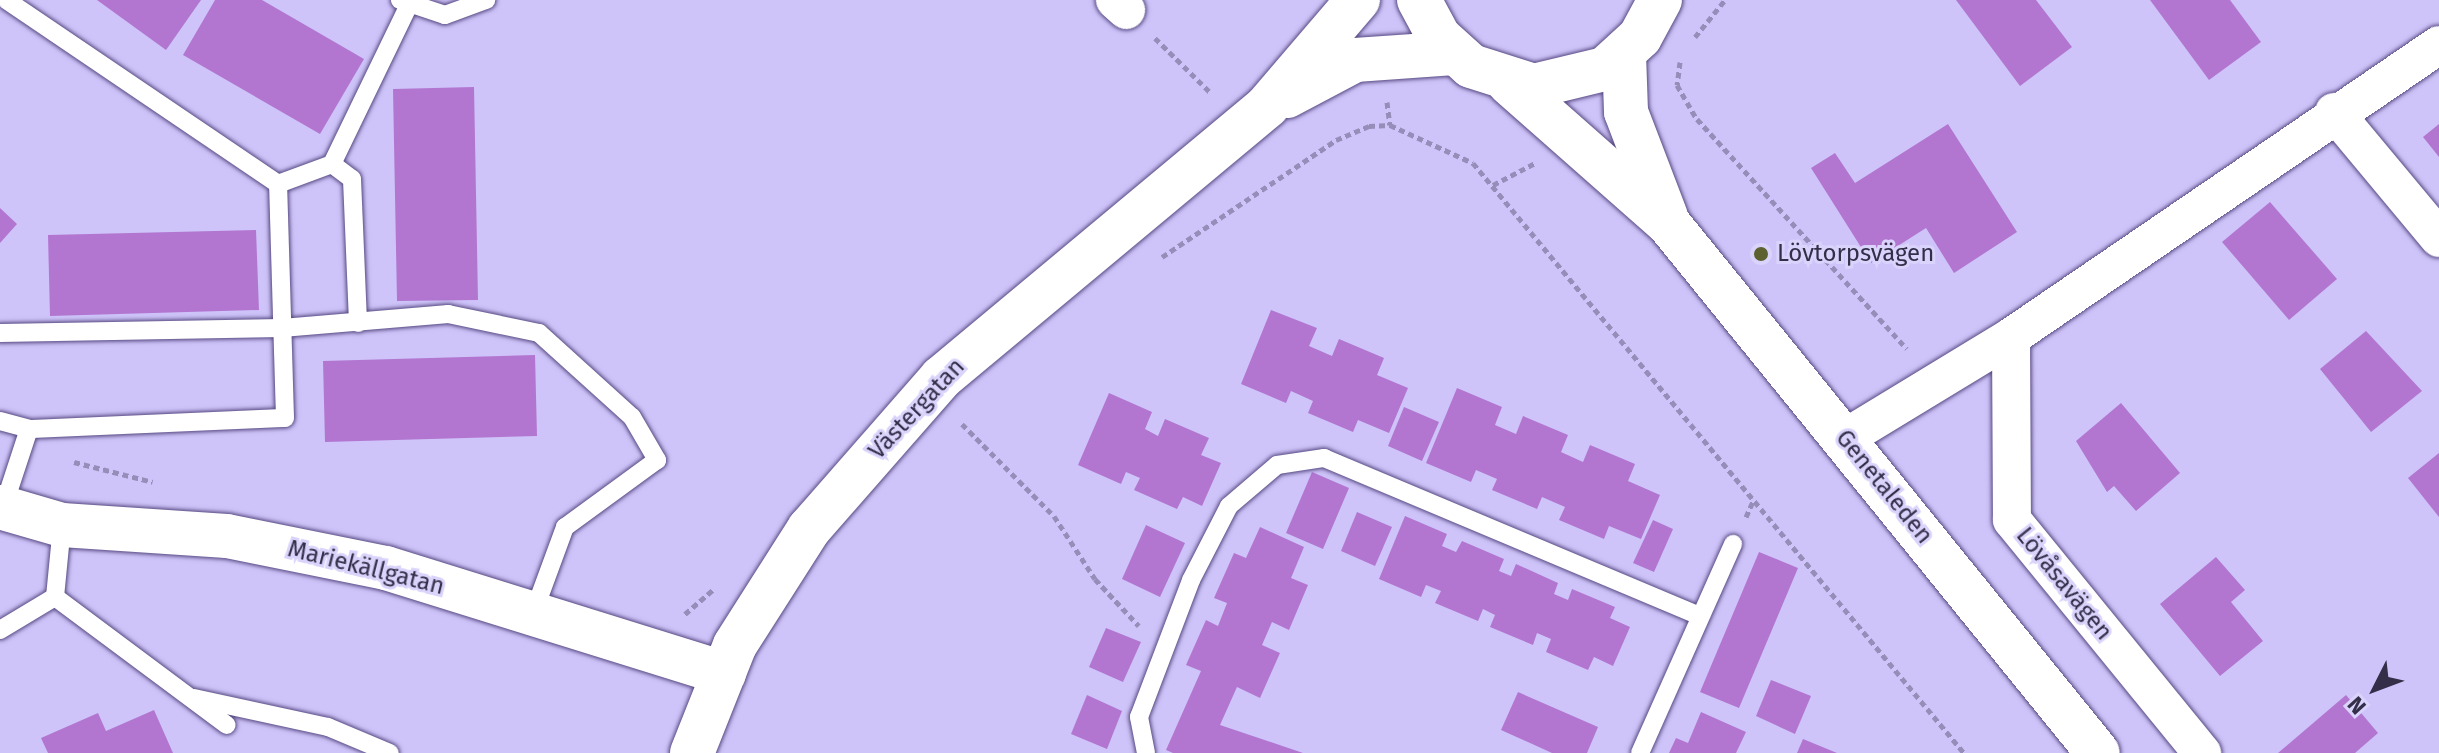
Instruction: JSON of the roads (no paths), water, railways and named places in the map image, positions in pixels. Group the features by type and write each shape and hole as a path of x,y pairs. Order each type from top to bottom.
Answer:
{"street":[{"name":"Västergatan","path":"692,753 724,673 809,529 941,378 1267,106 1358,0"},
{"path":"1419,0 1454,53 1509,83 1558,85 1624,54 1661,6"},
{"path":"1845,438 1935,379 2011,337 2334,112 2439,45"},
{"name":"Västergatan","path":"1267,106 1355,60 1454,53"},
{"name":"Genetaleden","path":"1624,54 1626,112 1668,223"},
{"name":"Genetaleden","path":"1509,83 1668,223 2098,753"},
{"path":"2334,112 2439,238"},
{"name":"Lövåsavägen","path":"2011,337 2012,520 2202,753"},
{"name":"Mariekällgatan","path":"1,507 62,525 227,536 386,568 724,673"}],"lane":[{"path":"6,0 278,184"},
{"path":"278,184 332,164 404,3 445,15 486,0"},
{"path":"332,164 352,179 358,323"},
{"path":"0,421 29,429 285,418 278,184"},
{"path":"0,333 282,328 448,314 539,333 632,417 657,460 565,527 533,614"},
{"path":"1,507 29,429"},
{"path":"1146,753 1139,717 1167,643 1229,506 1277,465 1324,458 1699,616"},
{"path":"55,597 62,525"},
{"path":"1640,753 1733,544"},
{"path":"0,630 55,597"},
{"path":"55,597 227,725"},
{"path":"188,696 328,727 390,753"}],"place":[{"name":"Lövtorpsvägen","path":"1761,254"}]}
